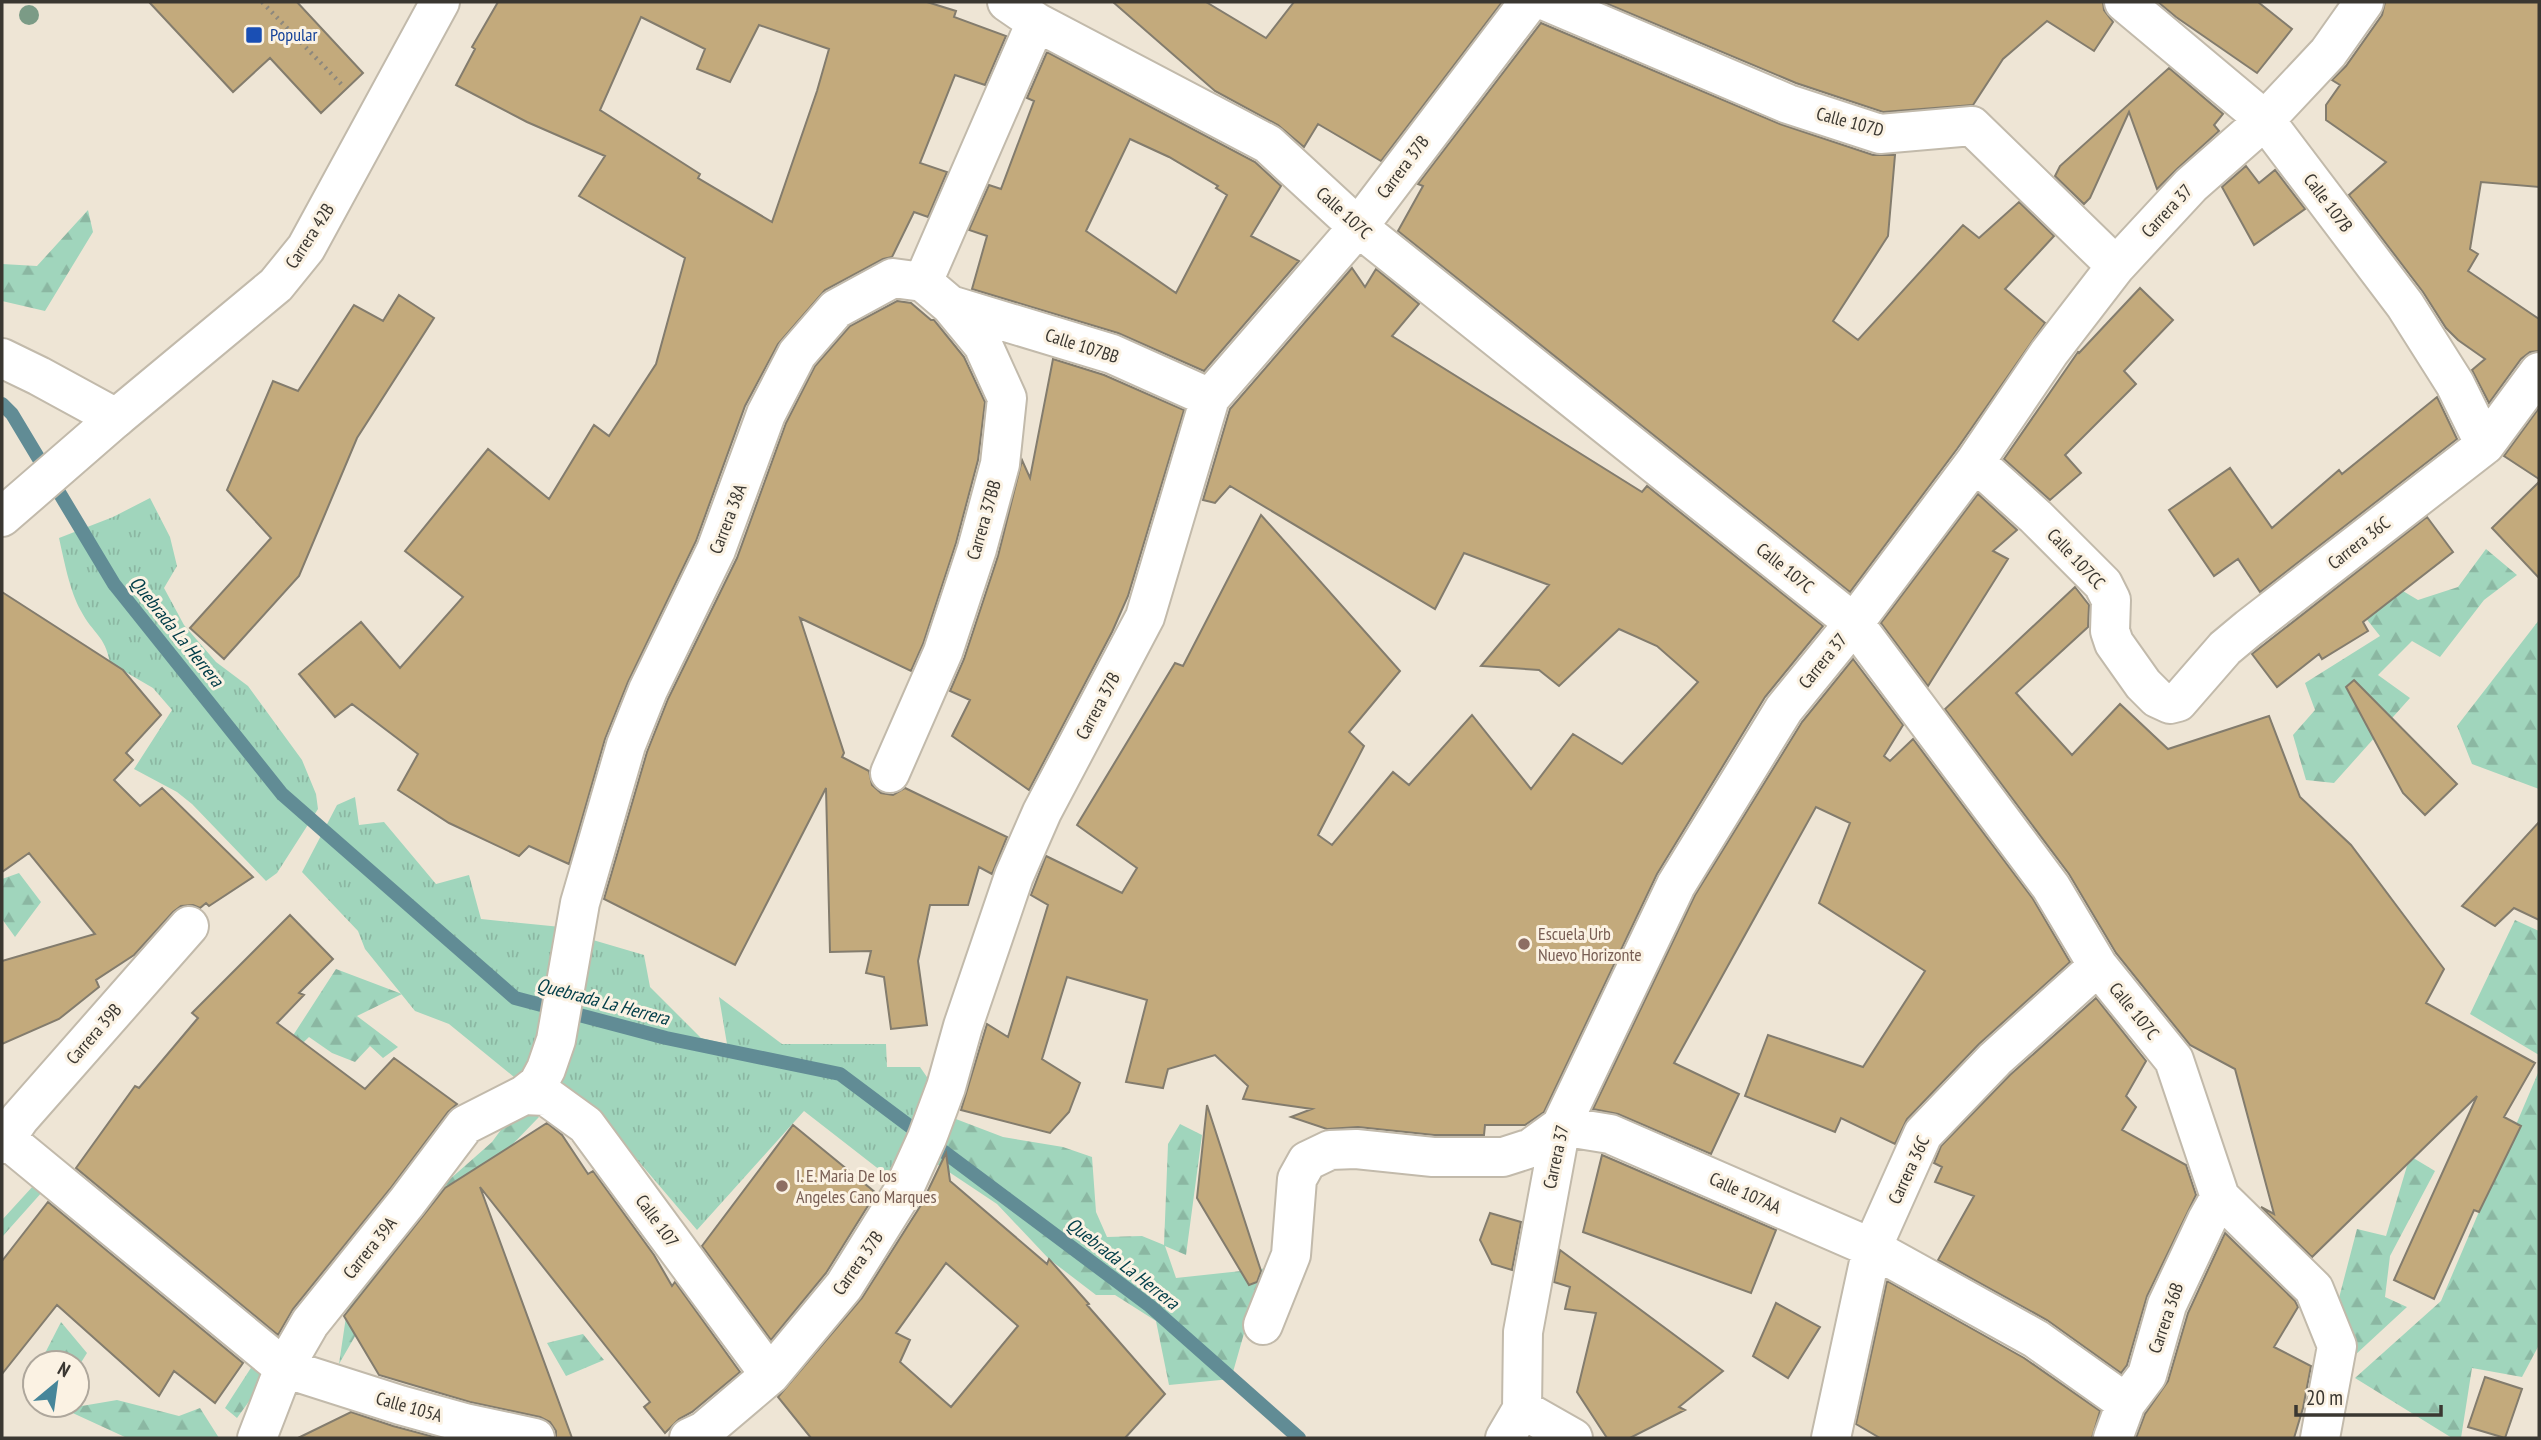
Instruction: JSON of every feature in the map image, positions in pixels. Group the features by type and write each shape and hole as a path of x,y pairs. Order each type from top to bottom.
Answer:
{"street":[{"name":"Carrera 42B","path":"2,517 276,285 306,248 440,2"},
{"name":"Carrera 37B","path":"696,1435 770,1375 844,1286 897,1203 946,1087 967,1013 1014,876 1042,812 1145,617 1210,398 1358,227 1529,2"},
{"name":"Calle 107D","path":"1548,2 1788,104 1880,134 1972,126 2116,266"},
{"name":"Calle 107B","path":"2124,2 2264,120 2405,305 2455,384 2486,445"},
{"name":"Carrera 37","path":"1513,1424 1523,1332 1560,1126 1676,885 1784,709 1854,623 1975,461 2049,353 2116,266 2191,185 2264,120 2328,52 2364,2"},
{"path":"936,294 1021,12"},
{"name":"Calle 107C","path":"1021,12 1268,144 1358,227 1854,623 2051,887 2098,967 2174,1060 2220,1197 2314,1289 2337,1346 2320,1438"},
{"name":"Carrera 38A","path":"524,1095 538,1084 556,1040 580,903 626,745 648,690 716,550 766,414 797,354 836,309 893,278 936,294"},
{"name":"Calle 107BB","path":"936,294 1112,354 1210,398"},
{"name":"Carrera 37BB","path":"890,773 943,652 977,549 1000,464 1007,398 983,345 936,294"},
{"path":"2,358 116,418"},
{"name":"Carrera 36C","path":"2170,705 2178,702 2225,648 2486,445 2539,372"},
{"name":"Calle 107CC","path":"1975,461 2103,584 2111,600 2110,631 2115,643 2143,684 2157,698 2170,705"},
{"name":"Carrera 39B","path":"8,1126 189,926"},
{"name":"Carrera 36C","path":"1831,1438 1872,1248 1923,1135 1995,1059 2098,967"},
{"name":"Carrera 39A","path":"257,1438 284,1368 310,1323 407,1202 464,1125 524,1095"},
{"name":"Calle 107","path":"524,1095 546,1096 586,1125 770,1375"},
{"path":"8,1126 284,1368"},
{"path":"1263,1325 1291,1255 1297,1179 1307,1161 1329,1150 1356,1149 1433,1157 1503,1157 1531,1148 1560,1126"},
{"name":"Calle 107AA","path":"1560,1126 1610,1134 1872,1248 2036,1339 2126,1403"},
{"name":"Carrera 36B","path":"2113,1438 2126,1403 2147,1375 2167,1305 2220,1197"},
{"name":"Calle 105A","path":"284,1368 400,1405 535,1438"},
{"path":"1513,1424 1573,1438"}],"path":[{"path":"262,2 346,90"}],"green space":[{"path":"88,210 93,232 45,311 2,301 2,264 37,266"},
{"path":"150,498 170,537 177,566 164,588 184,625 216,662 248,686 302,760 316,794 318,809 277,873 266,881 192,804 177,792 134,769 172,710 153,688 110,663 102,640 85,619 71,585 59,538 113,517"},
{"path":"2486,549 2517,575 2484,600 2440,657 2412,641 2378,675 2410,698 2334,783 2306,780 2293,735 2315,710 2305,683 2380,636 2353,602 2381,578 2418,600 2458,587"},
{"path":"2539,620 2539,789 2472,764 2457,726"},
{"path":"355,797 359,825 384,822 436,884 469,875 481,919 561,927 534,1078 514,1077 449,1024 415,1011 365,949 358,931 302,872 337,805"},
{"path":"19,873 41,902 15,937 2,919 2,879"},
{"path":"2515,920 2539,931 2539,1055 2470,1014"},
{"path":"593,940 644,955 650,987 701,1038 727,1044 719,997 782,1044 886,1044 887,1067 920,1067 929,1080 894,1181 804,1111 697,1230 612,1130 549,1082"},
{"path":"336,969 402,994 357,1016 398,1047 383,1058 370,1046 355,1062 332,1053 309,1037 263,1082"},
{"path":"2538,1073 2539,1345 2522,1377 2472,1368 2461,1438 2452,1438 2355,1378 2441,1301"},
{"path":"520,1104 539,1117 470,1188 373,1305 339,1364 347,1310 415,1210 492,1142"},
{"path":"948,1116 1003,1137 1063,1147 1092,1157 1096,1212 1107,1237 1142,1236 1164,1245 1168,1144 1180,1124 1202,1135 1186,1255 1165,1246 1176,1278 1269,1268 1247,1323 1231,1379 1169,1385 1156,1321 1115,1295 1096,1295 1049,1259 997,1204 937,1164"},
{"path":"2410,1156 2435,1171 2390,1256 2385,1297 2407,1307 2354,1356 2339,1298 2357,1229 2386,1236"},
{"path":"55,1162 59,1173 2,1237 2,1220"},
{"path":"126,1205 205,1278 276,1364 237,1418 225,1408 256,1360 118,1232"},
{"path":"61,1322 84,1349 47,1349"},
{"path":"583,1334 604,1360 566,1376 547,1343"},
{"path":"117,1400 179,1416 200,1408 219,1438 127,1438 86,1419 91,1419 91,1404"}],"building":[{"name":"Popular","path":"149,2 297,2 363,73 321,113 270,58 233,92"},
{"path":"498,2 927,2 956,11 954,17 1006,36 985,85 955,75 920,163 947,172 928,217 914,212 892,257 883,259 825,290 778,344 745,406 696,541 628,682 605,739 569,864 529,846 519,856 449,823 398,790 418,754 352,704 335,717 299,674 361,622 400,668 463,597 405,551 488,449 549,499 594,425 609,436 656,364 685,258 579,196 605,156 527,122 456,85 475,49 472,47","holes":["641,17 705,49 697,69 730,82 759,25 829,49 772,222 698,178 700,174 600,110"]},
{"path":"1113,2 1206,2 1266,38 1294,2 1502,2 1381,161 1318,124 1304,147 1278,125 1215,91"},
{"path":"1603,2 2103,2 2104,10 2113,22 2094,51 2047,21 2003,59 1973,105 1883,112 1796,83"},
{"path":"2158,2 2258,2 2292,29 2257,73"},
{"path":"2385,2 2539,2 2539,187 2481,182 2470,249 2478,254 2468,271 2539,319 2539,351 2530,352 2521,359 2489,403 2472,370 2485,359 2446,328 2423,292 2349,195 2386,162 2326,120 2326,105 2340,85 2332,80 2346,66 2382,15"},
{"path":"1541,23 1780,124 1873,155 1895,155 1888,236 1833,321 1858,340 1963,225 1979,238 2019,202 2054,236 2005,289 2045,323 1957,449 1850,592 1398,231 1423,186 1418,184"},
{"path":"1047,52 1255,162 1281,186 1251,236 1299,261 1204,371 1118,333 972,289 987,236 969,230 989,185 1001,189 1034,101 1027,98","holes":["1130,139 1169,157 1218,186 1216,188 1227,195 1176,293 1086,231"]},
{"path":"2169,68 2223,114 2214,125 2219,131 2157,189 2129,112 2090,198 2084,204 2055,176 2060,166"},
{"path":"2246,166 2259,183 2275,170 2305,209 2254,245 2222,187"},
{"path":"1352,268 1365,287 1376,269 1419,304 1392,336 1642,492 1647,486 1823,626 1765,697 1657,874 1544,1112 1525,1125 1485,1125 1484,1135 1434,1135 1358,1127 1327,1129 1291,1117 1312,1109 1243,1099 1248,1086 1215,1055 1168,1069 1163,1088 1126,1082 1147,1000 1067,977 1042,1059 1080,1083 1069,1112 1050,1133 961,1110 987,1024 1008,1037 1048,905 1031,895 1046,856 1122,893 1137,868 1077,825 1175,663 1183,666 1261,515 1400,671 1349,732 1364,746 1318,835 1332,845 1393,772 1409,785 1472,715 1531,789 1573,734 1622,764 1698,682 1657,646 1619,629 1559,686 1539,670 1481,666 1549,585 1464,553 1435,609 1230,486 1215,503 1203,500 1230,409"},
{"path":"2140,288 2173,320 2124,371 2136,384 2065,455 2081,473 2050,500 2004,459 2078,352"},
{"path":"399,295 434,318 357,438 299,576 224,659 190,628 271,538 227,490 273,381 298,391 354,305 383,321"},
{"path":"897,301 911,303 934,320 964,357 985,402 978,460 956,543 923,644 911,671 800,618 844,753 842,757 869,771 872,785 881,793 893,795 905,788 1007,837 992,874 979,867 968,905 930,905 918,961 927,1025 891,1029 884,977 866,973 871,951 830,952 826,788 735,965 604,899 647,752 668,699 737,558 786,423 815,366 850,326"},
{"path":"1053,359 1104,375 1184,410 1128,596 1112,632 1029,790 952,736 970,700 950,691 964,659 998,556 1022,460 1030,478"},
{"path":"2437,397 2457,439 2260,592 2238,559 2214,576 2169,510 2230,468 2272,528 2339,470 2342,474"},
{"path":"2539,408 2539,479 2504,456"},
{"path":"2539,482 2539,578 2492,528"},
{"path":"1978,494 2017,530 1993,551 2008,559 1928,686 1881,623"},
{"path":"2427,517 2453,552 2363,622 2368,631 2322,659 2319,654 2277,687 2252,654"},
{"path":"2075,587 2089,605 2088,627 2016,693 2072,755 2120,704 2168,749 2269,716 2300,797 2351,845 2444,969 2426,1003 2535,1063 2504,1117 2521,1126 2479,1212 2474,1210 2434,1299 2394,1280 2477,1096 2312,1257 2261,1207 2274,1214 2235,1069 2190,1045 2116,953 2069,874 1945,709"},
{"path":"2,592 123,670 161,715 126,753 133,760 114,780 140,806 162,788 253,877 209,906 206,903 200,908 193,905 181,906 134,955 96,980 99,987 59,1019 2,1044 2,961 95,934 29,853 2,872"},
{"path":"1853,659 1903,725 1884,756 1890,761 1913,739 2033,899 2070,962 1979,1044 1907,1119 1895,1144 1841,1118 1835,1132 1745,1096 1768,1035 1863,1067 1925,971 1819,903 1850,823 1816,807 1674,1063 1739,1094 1711,1154 1618,1114 1593,1109 1695,895 1802,722"},
{"path":"2354,680 2457,784 2425,815 2403,793 2346,687"},
{"path":"2539,822 2539,920 2514,908 2495,926 2462,906"},
{"path":"290,915 333,959 299,993 304,995 277,1023 365,1089 394,1058 457,1104 293,1309 278,1335 76,1168 135,1086 139,1088 198,1018 192,1013"},
{"path":"2096,998 2146,1061 2126,1096 2136,1107 2122,1130 2186,1165 2196,1195 2147,1296 2127,1365 2121,1373 2047,1320 1938,1260 1974,1196 1935,1182 1942,1167 1934,1163 1941,1146 2010,1075"},
{"path":"1207,1105 1261,1271 1257,1282 1249,1285 1197,1198"},
{"path":"547,1123 562,1135 588,1174 593,1171 654,1255 672,1286 675,1282 740,1372 665,1433 644,1407 650,1402 480,1187 572,1438 556,1438 556,1431 550,1422 540,1417 470,1402 379,1375 344,1316 445,1188"},
{"path":"793,1125 876,1193 826,1273 771,1340 702,1246"},
{"path":"946,1153 950,1181 1047,1264 1049,1259 1089,1304 1087,1305 1165,1394 1125,1438 811,1438 778,1397 862,1298 921,1205","holes":["946,1263 1018,1326 951,1407 900,1362 910,1340 896,1333"]},
{"path":"1602,1155 1776,1230 1751,1293 1583,1232"},
{"path":"48,1202 243,1363 215,1403 174,1371 159,1396 57,1305 2,1374 2,1261"},
{"path":"1490,1213 1521,1222 1512,1270 1492,1264 1480,1240"},
{"path":"2225,1233 2298,1307 2274,1347 2311,1366 2294,1438 2136,1438 2145,1414 2168,1381 2188,1313"},
{"path":"1560,1250 1723,1371 1679,1407 1685,1410 1630,1438 1607,1438 1577,1392 1596,1313 1565,1309 1570,1287 1554,1282"},
{"path":"1887,1281 2024,1358 2100,1411 2092,1438 1880,1438 1856,1424"},
{"path":"1776,1303 1820,1327 1788,1378 1753,1356"},
{"path":"2485,1377 2522,1389 2505,1438 2468,1427"},
{"path":"351,1412 393,1426 438,1438 298,1438"}],"waterway":[{"name":"Quebrada La Herrera","path":"2,404 12,414 114,584 282,794 515,998 666,1038 840,1074 1150,1306 1299,1438"}],"place":[{"name":"Popular","path":"254,35"},
{"name":"Escuela Urb Nuevo Horizonte","path":"1524,944"},
{"name":"I. E. Maria De los Angeles Cano Marques","path":"782,1186"}]}
